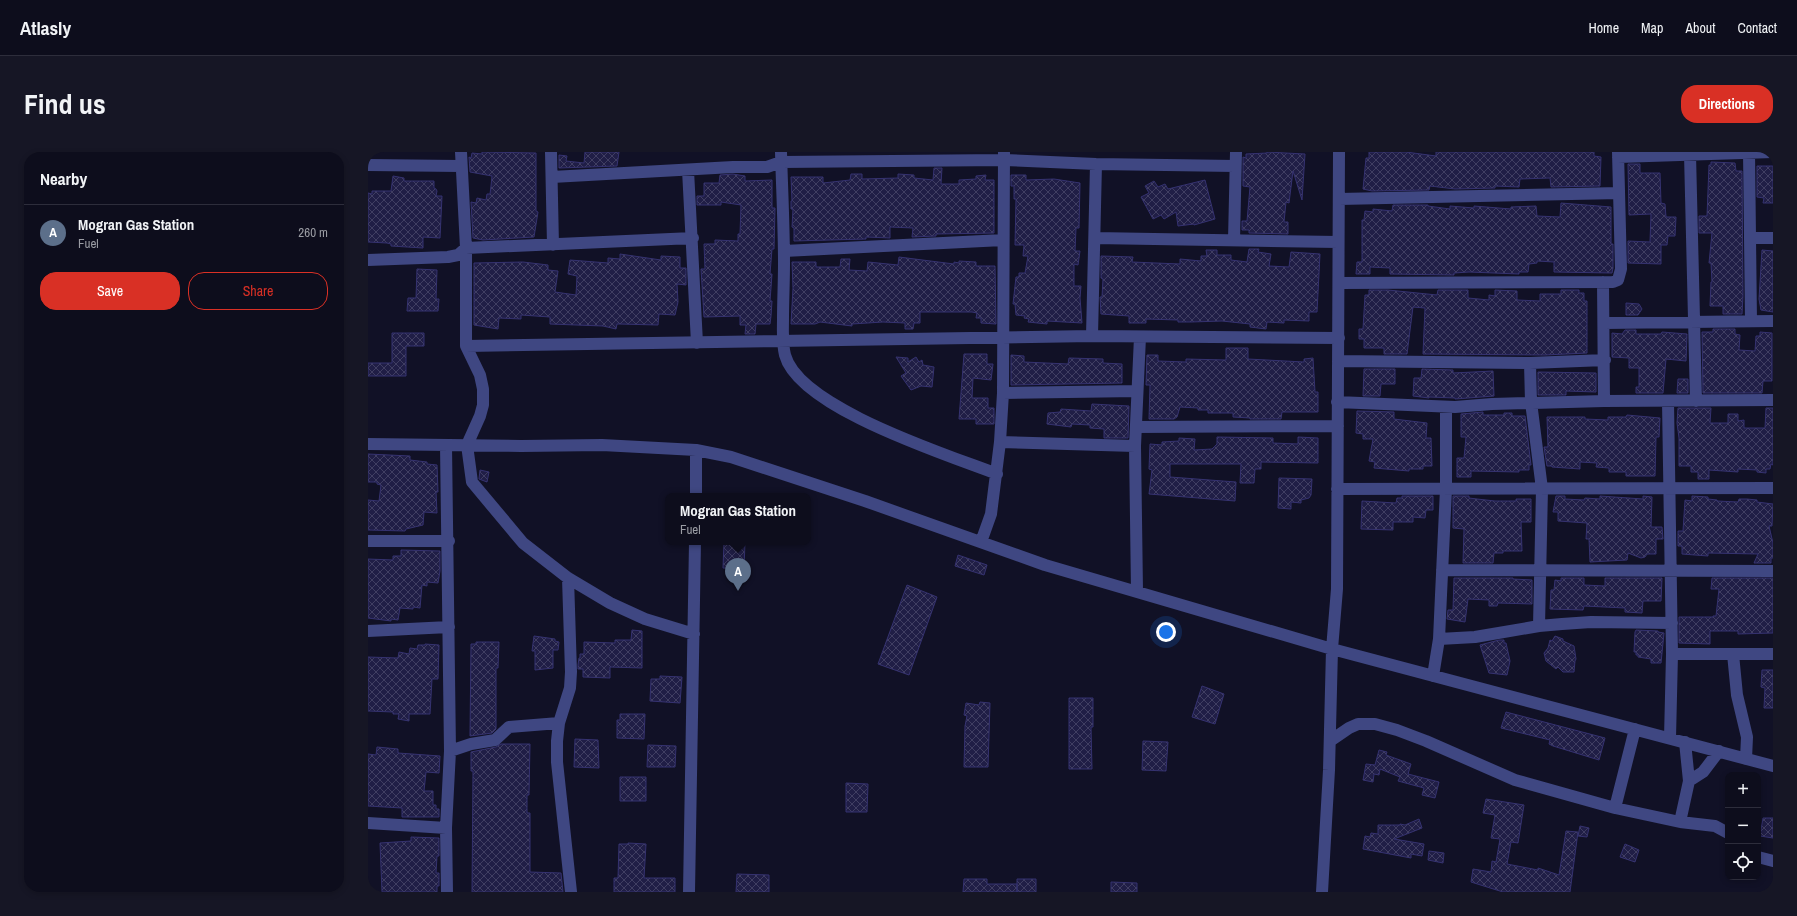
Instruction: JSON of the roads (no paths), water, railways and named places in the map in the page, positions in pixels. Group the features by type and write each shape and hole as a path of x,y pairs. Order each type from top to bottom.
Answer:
{"street":[{"path":"461,152 460,166 466,248 466,346 480,375 483,389 483,405 480,416 467,445 472,482 523,543 568,578 610,604 638,616 694,634"},
{"path":"551,152 553,245"},
{"path":"1234,240 1236,152"},
{"path":"1322,892 1330,741 1332,648 1338,589 1337,402 1339,152"},
{"path":"1749,152 1751,321"},
{"path":"1339,283 1613,282 1618,280 1621,276 1618,154 1773,152"},
{"path":"1690,154 1696,401"},
{"path":"552,177 767,167 781,157 1004,156 1096,164 1235,166"},
{"path":"981,542 991,514 997,474 1003,393 1002,337 1004,156"},
{"path":"781,157 784,251 783,341 785,356 793,372 823,399 862,420 903,438 997,474"},
{"path":"1092,336 1096,164"},
{"path":"368,165 460,166"},
{"path":"688,170 693,238 697,343"},
{"path":"1339,199 1619,193"},
{"path":"368,260 448,257 458,255 466,248 693,238"},
{"path":"1095,238 1338,242"},
{"path":"1750,238 1773,238"},
{"path":"784,251 1003,240"},
{"path":"1603,282 1605,360 1604,401"},
{"path":"1604,322 1773,321"},
{"path":"466,346 1092,336 1338,338"},
{"path":"1137,591 1135,446 1140,337"},
{"path":"1338,361 1530,363 1605,360"},
{"path":"1530,363 1531,402 1542,489 1539,626"},
{"path":"1003,393 1137,391"},
{"path":"1337,402 1446,406 1531,402 1773,400"},
{"path":"1668,402 1672,571 1670,738"},
{"path":"1433,676 1439,639 1446,489 1446,406"},
{"path":"1136,427 1338,426"},
{"path":"1000,442 1135,446"},
{"path":"368,444 602,445 696,450 731,457 774,470 1045,565 1433,676 1773,766"},
{"path":"446,445 449,541 450,751 446,828 447,892"},
{"path":"696,450 696,493"},
{"path":"1337,488 1773,488"},
{"path":"368,541 449,541"},
{"path":"689,892 695,545"},
{"path":"1442,570 1773,571"},
{"path":"568,578 571,672 570,688 559,723 557,741 571,892"},
{"path":"1439,639 1475,637 1539,626 1591,622 1672,623"},
{"path":"368,631 449,627"},
{"path":"1672,654 1773,654"},
{"path":"1733,654 1737,695 1747,737 1746,759"},
{"path":"450,751 471,744 495,740 509,726 559,723"},
{"path":"1330,741 1349,728 1358,724 1375,724 1397,730 1426,741 1515,780 1615,808 1680,822 1715,826 1725,831"},
{"path":"1615,808 1635,729"},
{"path":"1680,822 1689,781 1685,742"},
{"path":"1689,781 1703,772 1719,751"},
{"path":"368,823 446,828"},
{"path":"1761,858 1773,861"}],"place":[{"name":"Mogran Gas Station","path":"738,591"}]}
